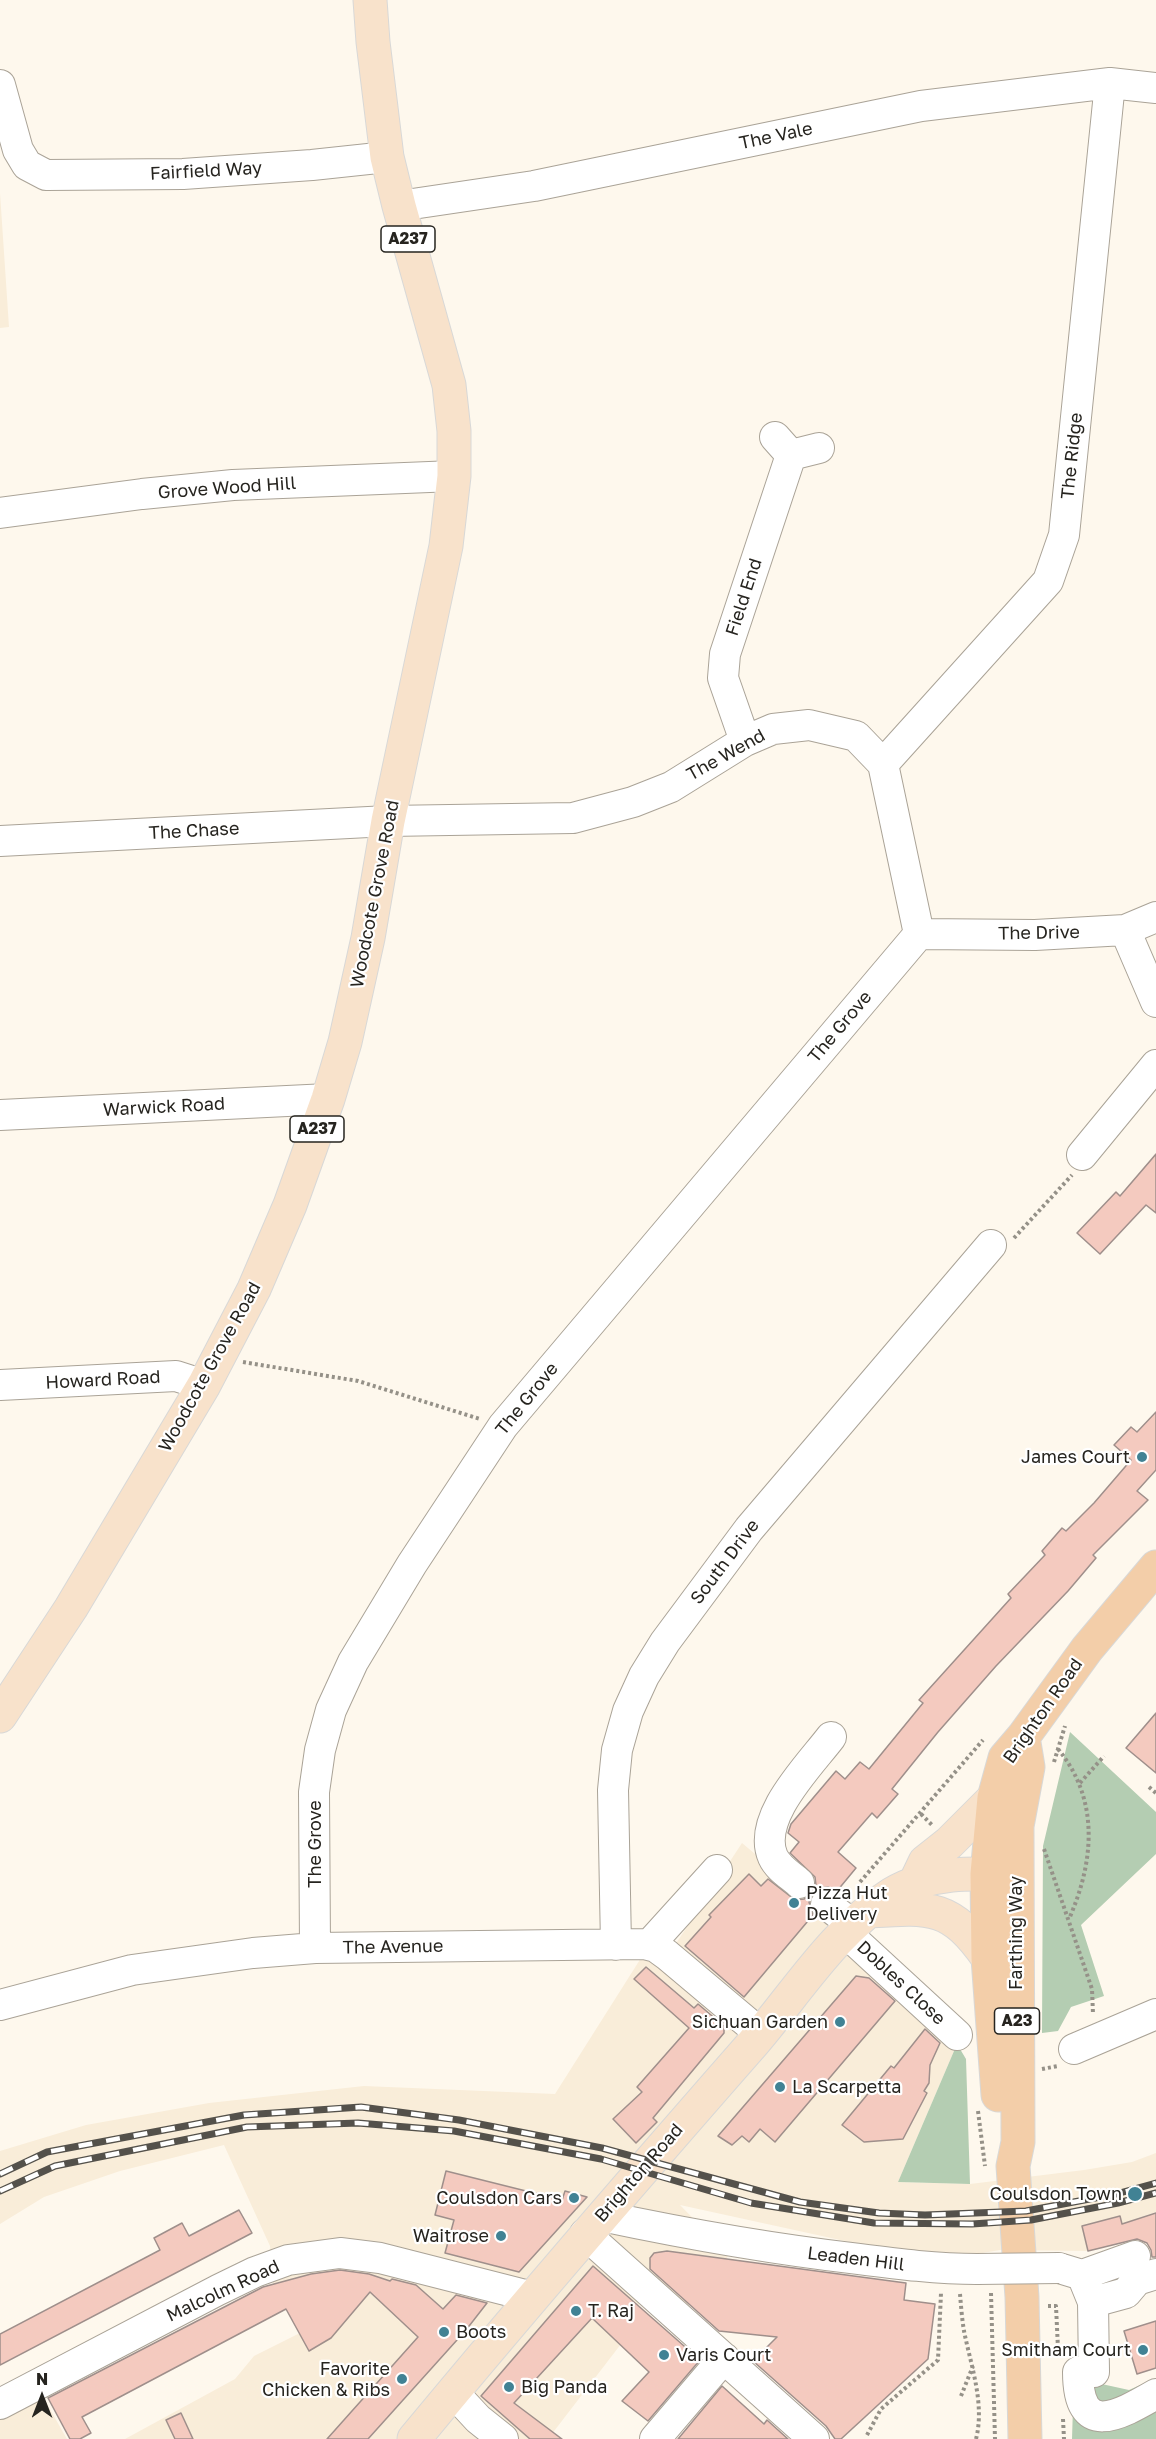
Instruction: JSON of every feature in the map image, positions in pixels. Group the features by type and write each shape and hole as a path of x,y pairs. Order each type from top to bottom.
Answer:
{"highway":[{"name":"Brighton Road","path":"994,1798 1005,1758 1023,1737 1087,1648 1156,1567"},
{"name":"Farthing Way","path":"1013,2166 1004,2143 996,2077 988,1958 1001,1874 1017,1826 1029,1767 1023,1737"},
{"name":"A23","path":"994,1798 1001,1874"},
{"name":"Farthing Way","path":"1001,1874 1018,2142 1013,2166 1023,2297 1025,2439"}],"main road":[{"name":"Woodcote Grove Road","path":"5,1699 71,1608 211,1372 254,1289 290,1205 328,1099 345,1042 368,938 388,822 446,546 454,476 454,431 449,385 387,157 370,0"},
{"name":"Brighton Road","path":"915,1883 925,1862 949,1843 994,1798"},
{"name":"Brighton Road","path":"414,2439 594,2225 761,2034 847,1918 915,1883 933,1877 962,1873 1001,1874"},
{"path":"847,1918 927,1909 938,1911 956,1922 988,1958"}],"street":[{"name":"The Vale","path":"399,206 534,186 921,106 1110,83 1156,88"},
{"name":"The Ridge","path":"883,764 1048,581 1064,535 1110,83"},
{"name":"Fairfield Way","path":"0,85 18,150 27,165 46,176 183,174 387,157"},
{"name":"Field End","path":"745,741 723,678 725,654 795,447"},
{"name":"Grove Wood Hill","path":"0,513 142,494 233,485 454,476"},
{"name":"The Wend","path":"388,822 573,818 633,802 671,787 745,741 773,729 809,725 856,736 883,764"},
{"path":"883,764 919,934"},
{"name":"The Chase","path":"0,841 388,822"},
{"name":"The Drive","path":"919,934 1035,935 1125,930 1156,917"},
{"path":"1125,930 1156,1002"},
{"name":"The Grove","path":"315,1948 314,1792 320,1750 331,1710 353,1662 412,1563 503,1426 919,934"},
{"path":"1082,1155 1156,1065"},
{"name":"Warwick Road","path":"0,1115 328,1099"},
{"name":"South Drive","path":"616,1945 613,1790 617,1750 628,1711 644,1676 665,1642 750,1529 991,1245"},
{"name":"Howard Road","path":"0,1385 176,1376 211,1372"},
{"path":"799,1883 779,1866 773,1857 770,1833 777,1809 831,1737"},
{"path":"717,1870 649,1945 667,1954 761,2034"},
{"name":"Dobles Close","path":"847,1918 957,2036"},
{"name":"The Avenue","path":"0,2006 132,1970 192,1960 315,1948 649,1945"},
{"path":"1089,2036 1156,2014"},
{"path":"594,2225 724,2358 814,2439"},
{"name":"Leaden Hill","path":"594,2225 692,2235 783,2250 967,2273 1070,2272 1145,2265"},
{"name":"Malcolm Road","path":"0,2404 218,2290 255,2272 298,2257 340,2253 380,2258 533,2297"},
{"path":"1093,2302 1126,2293 1137,2280 1145,2265"},
{"path":"1070,2272 1093,2302 1094,2372 1078,2372 1081,2401 1090,2412 1106,2417 1122,2413 1156,2394"},
{"path":"655,2439 724,2358"},
{"path":"453,2392 478,2419 503,2439"}],"path":[{"path":"991,1245 1011,1241 1078,1167 1082,1155"},
{"path":"211,1372 358,1381 503,1426"},
{"path":"1052,1772 1066,1723"},
{"path":"847,1918 846,1899 986,1737"},
{"path":"1058,1749 1069,1761 1080,1783 1089,1817 1089,1848 1082,1887 1068,1920"},
{"path":"1080,1783 1104,1756"},
{"path":"1149,1787 1156,1793"},
{"path":"1037,1846 1043,1846 1092,1989 1089,2036"},
{"path":"967,2273 964,2330 973,2366 979,2428 976,2439"},
{"path":"867,2435 881,2409 938,2360 967,2273"},
{"path":"967,2273 995,2439"},
{"path":"1045,2306 1056,2306 1058,2349 1068,2348"},
{"path":"961,2396 973,2366"}],"shaded area":[{"path":"0,193 9,327 0,328"},
{"path":"742,1843 829,1916 957,2044 898,2182 970,2184 1132,2162 1156,2153 1156,2212 1138,2218 1142,2235 1126,2242 1088,2251 1000,2250 965,2256 918,2257 680,2205 729,2255 684,2311 641,2302 612,2335 621,2344 548,2439 125,2439 235,2379 254,2356 300,2333 273,2283 270,2246 224,2145 120,2171 44,2197 0,2224 0,2151 86,2125 209,2103 364,2086 555,2094 641,1958 677,1942"},
{"path":"40,2392 67,2439 0,2439 0,2414"}],"green space":[{"path":"1070,1732 1156,1812 1156,1854 1081,1925 1104,1996 1071,2007 1058,2031 1042,2033 1043,1846"},
{"path":"957,2044 966,2059 970,2184 898,2182"},
{"path":"1156,2378 1156,2439 1072,2439 1073,2407 1088,2381 1129,2390"}],"building":[{"path":"1156,1154 1156,1213 1146,1205 1100,1254 1077,1233 1116,1192 1120,1196"},
{"path":"1156,1412 1156,1470 1137,1491 1148,1500 1093,1555 1096,1558 1068,1591 996,1666 938,1732 892,1789 898,1794 877,1818 872,1813 838,1852 856,1868 837,1891 828,1887 820,1888 813,1893 816,1885 815,1877 790,1853 799,1842 788,1833 791,1824 836,1771 845,1779 860,1762 869,1769 923,1703 919,1700 1011,1598 1008,1594 1045,1555 1042,1551 1062,1528 1066,1531 1094,1503 1131,1460 1114,1445 1131,1427 1137,1432"},
{"path":"1156,1713 1156,1773 1126,1748"},
{"path":"749,1874 761,1886 768,1879 795,1900 804,1899 812,1894 809,1902 813,1915 744,1997 685,1946 711,1917 709,1915"},
{"path":"646,1967 694,2008 698,2004 724,2026 724,2033 653,2118 657,2122 636,2143 613,2119 642,2092 637,2087 689,2028 634,1979"},
{"path":"856,1976 869,1978 895,2001 775,2142 760,2129 749,2142 742,2136 732,2145 718,2136"},
{"path":"925,2029 940,2043 930,2065 929,2083 924,2091 927,2093 903,2139 864,2142 842,2125 891,2066 894,2068"},
{"name":"Waitrose","path":"446,2171 562,2200 565,2191 587,2197 519,2272 445,2253 454,2220 435,2215"},
{"path":"239,2210 252,2233 0,2365 0,2334 160,2250 154,2238 182,2223 189,2236"},
{"path":"1156,2213 1156,2257 1152,2257 1147,2243 1137,2239 1088,2251 1082,2226 1120,2216 1122,2224"},
{"path":"667,2251 906,2283 904,2300 935,2304 928,2359 841,2439 835,2439 826,2426 753,2361 777,2337 719,2331 650,2269 650,2258 654,2253"},
{"path":"593,2266 700,2360 648,2421 622,2401 649,2372 592,2318 514,2403 562,2439 530,2439 481,2396"},
{"path":"340,2270 416,2285 443,2309 456,2295 487,2303 466,2330 368,2439 327,2439 418,2337 370,2292 331,2338 309,2351 286,2309 82,2417 91,2433 80,2439 70,2439 48,2398 263,2287 311,2274"},
{"name":"Smitham Court","path":"1156,2321 1156,2368 1137,2374 1124,2331"},
{"name":"Varis Court","path":"722,2386 764,2424 767,2420 788,2439 678,2439"},
{"path":"181,2413 193,2439 175,2439 166,2420"}],"railway":[{"path":"0,2174 47,2152 244,2115 361,2107 459,2120 602,2148 800,2202 879,2213 925,2215 1026,2211 1116,2194 1156,2183"},
{"path":"0,2191 55,2166 247,2127 358,2123 454,2131 601,2159 751,2203 874,2223 972,2224 1031,2220 1156,2193"}],"place":[{"name":"James Court","path":"1142,1457"},
{"name":"Pizza Hut Delivery","path":"794,1903"},
{"name":"Sichuan Garden","path":"840,2022"},
{"name":"La Scarpetta","path":"780,2087"},
{"name":"Coulsdon Town","path":"1135,2194"},
{"name":"Coulsdon Cars","path":"574,2198"},
{"name":"Waitrose","path":"501,2236"},
{"name":"T. Raj","path":"576,2311"},
{"name":"Boots","path":"444,2332"},
{"name":"Smitham Court","path":"1143,2350"},
{"name":"Varis Court","path":"664,2355"},
{"name":"Favorite Chicken & Ribs","path":"402,2379"},
{"name":"Big Panda","path":"509,2387"}]}
